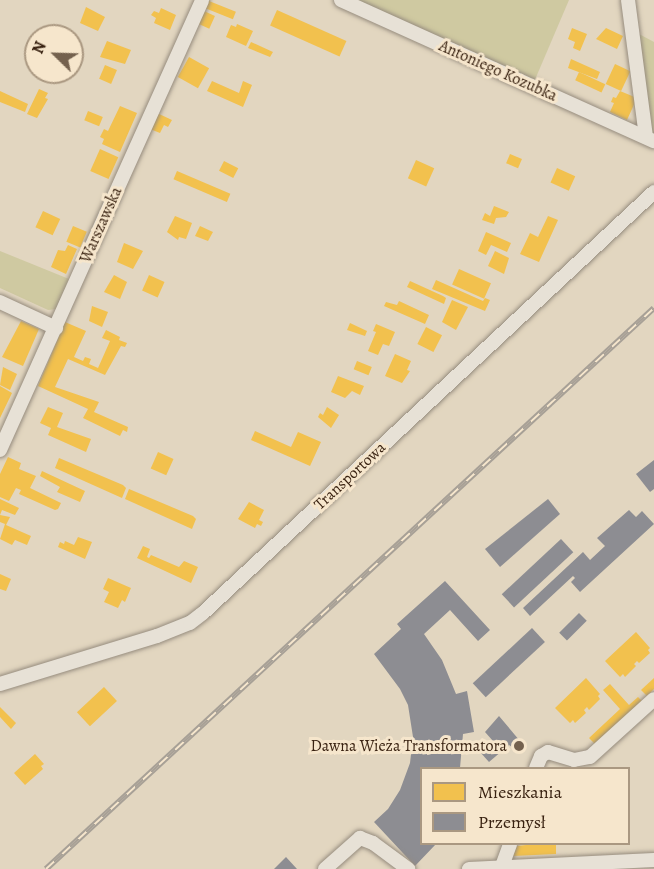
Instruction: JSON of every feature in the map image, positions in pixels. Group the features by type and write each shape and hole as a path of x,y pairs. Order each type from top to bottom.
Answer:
{"street":[{"name":"Warszawska","path":"0,450 202,0"},
{"name":"Antoniego Kozubka","path":"341,0 650,140"},
{"path":"628,0 650,140"},
{"name":"Transportowa","path":"0,684 157,636 190,623 654,192"},
{"path":"0,302 56,328"},
{"path":"536,767 542,756 548,752 574,760 590,757 654,699"},
{"path":"325,869 360,838 373,843 408,869"},
{"path":"502,868 509,845"},
{"path":"469,869 654,860"}],"shaded area":[{"path":"357,0 569,0 534,82"},
{"path":"639,34 654,42 654,134 652,133"},
{"path":"0,251 69,279 56,309 48,310 0,288"}],"building: Mieszkania":[{"path":"209,1 236,12 233,19 206,8"},
{"path":"86,7 105,17 98,31 80,23"},
{"path":"161,8 176,15 170,30 154,23 156,18 151,15 154,11 159,13"},
{"path":"277,10 346,41 340,56 270,26"},
{"path":"204,11 215,16 209,29 198,24"},
{"path":"237,24 253,31 246,46 226,37 231,25 236,27"},
{"path":"572,28 587,34 580,51 573,48 575,42 568,39"},
{"path":"606,28 623,36 617,49 596,39"},
{"path":"107,41 131,50 125,64 100,57"},
{"path":"251,42 273,52 270,57 248,48"},
{"path":"189,57 209,68 198,88 178,77"},
{"path":"571,59 600,72 597,79 568,68"},
{"path":"615,64 630,71 621,91 606,84"},
{"path":"105,65 117,70 111,84 99,79"},
{"path":"579,72 605,84 601,92 575,80"},
{"path":"212,81 239,93 243,81 252,85 243,107 207,91"},
{"path":"39,89 48,93 45,98 48,99 37,118 27,114"},
{"path":"0,91 28,104 25,112 0,102"},
{"path":"620,91 637,98 627,120 610,112 614,103 611,102 613,97 616,98"},
{"path":"120,106 137,113 120,152 102,144 104,139 100,137 104,129 108,131"},
{"path":"88,111 103,117 99,126 84,120"},
{"path":"157,113 172,120 168,127 164,125 160,133 150,129"},
{"path":"100,149 118,157 109,179 90,171"},
{"path":"510,154 522,159 518,168 506,163"},
{"path":"416,160 434,168 426,186 408,178"},
{"path":"224,161 238,168 233,178 219,171"},
{"path":"557,168 575,176 569,191 550,183"},
{"path":"177,171 230,194 227,202 173,179"},
{"path":"494,206 509,212 506,217 496,218 494,224 482,220 485,213 490,216"},
{"path":"43,211 60,219 53,235 35,227"},
{"path":"175,216 192,223 186,239 179,237 178,240 167,232"},
{"path":"548,216 558,220 539,262 520,254 530,233 538,237"},
{"path":"73,226 87,232 80,248 66,242"},
{"path":"200,226 213,232 208,241 195,236"},
{"path":"486,232 511,243 507,252 491,245 486,255 478,251"},
{"path":"124,243 143,251 133,269 117,262"},
{"path":"68,245 77,249 66,274 51,267 58,250 65,251"},
{"path":"495,251 509,258 504,274 488,266"},
{"path":"459,269 491,283 484,299 452,285"},
{"path":"114,275 127,282 120,299 104,292"},
{"path":"149,275 165,282 158,297 142,291"},
{"path":"436,280 483,301 485,298 490,300 485,311 432,289"},
{"path":"410,281 446,298 444,304 407,287"},
{"path":"452,300 468,307 456,330 442,322"},
{"path":"399,301 429,315 425,324 384,306 386,302 397,305"},
{"path":"92,306 108,312 102,327 89,321"},
{"path":"21,321 39,329 23,366 2,357"},
{"path":"65,322 86,331 74,357 83,361 85,357 91,359 89,364 98,368 110,341 102,338 106,330 127,343 125,347 121,346 105,375 68,359 55,387 99,402 94,412 128,427 127,432 123,430 120,436 83,418 88,409 38,386"},
{"path":"350,323 367,331 365,336 347,330"},
{"path":"376,324 395,332 389,346 383,344 378,355 368,351 376,332 373,331"},
{"path":"426,327 442,335 433,352 417,344"},
{"path":"395,354 411,361 407,370 410,371 402,383 385,376"},
{"path":"357,361 372,367 368,375 354,369"},
{"path":"3,367 17,374 10,390 0,385"},
{"path":"338,376 364,386 360,395 352,391 345,398 331,392"},
{"path":"0,386 12,393 0,418"},
{"path":"48,407 63,413 57,427 91,439 86,452 48,435 51,428 40,423"},
{"path":"327,407 339,415 331,428 318,417 320,413 323,415"},
{"path":"255,431 291,447 298,432 321,442 310,466 251,440"},
{"path":"158,452 174,459 166,475 151,468"},
{"path":"8,457 21,463 19,469 36,476 30,488 61,503 58,509 55,510 19,494 21,490 16,488 9,501 0,497 0,474"},
{"path":"59,458 123,485 126,488 122,498 55,468"},
{"path":"42,471 85,491 80,502 57,492 60,487 40,476"},
{"path":"129,489 193,516 196,519 192,529 125,499"},
{"path":"0,499 19,508 15,515 2,510 0,515"},
{"path":"249,502 264,510 259,520 263,522 261,526 257,524 255,528 238,519"},
{"path":"0,515 10,517 6,525 31,536 27,545 15,540 12,545 0,539 5,524 0,522"},
{"path":"78,537 92,542 85,559 58,547 60,542 64,544 65,541 74,545"},
{"path":"143,546 150,549 147,557 149,558 151,555 179,567 184,561 198,567 191,583 137,558"},
{"path":"0,574 11,579 6,591 0,589"},
{"path":"108,578 131,588 125,602 122,600 118,608 104,602 109,592 103,589"},
{"path":"636,632 650,648 648,650 650,653 639,663 637,661 634,664 636,666 625,677 623,674 620,677 605,661"},
{"path":"586,678 600,694 598,696 600,699 589,710 587,707 584,710 586,713 575,723 573,720 570,723 555,708"},
{"path":"654,678 654,689 647,696 641,690"},
{"path":"610,684 629,705 638,697 642,701 595,744 589,738 620,709 603,690"},
{"path":"104,687 117,701 90,726 77,712"},
{"path":"0,707 16,723 11,729 0,717"},
{"path":"35,754 44,764 41,766 43,769 25,785 14,773"},
{"path":"556,845 556,854 513,856 517,846"}],"building: Przemysł":[{"path":"654,460 654,489 650,492 636,474"},
{"path":"548,499 560,514 500,567 485,549"},
{"path":"629,510 636,517 642,511 654,524 580,592 571,582 575,578 573,576 530,616 523,608 583,552 590,560 605,546 597,538"},
{"path":"561,539 573,552 514,607 502,594"},
{"path":"445,581 490,630 478,641 450,610 424,634 442,660 456,694 467,691 474,732 463,734 460,767 420,767 420,845 435,845 415,866 374,822 388,809 400,790 410,763 413,737 408,705 400,689 374,654 401,629 397,624"},
{"path":"579,613 587,621 567,641 559,633"},
{"path":"532,628 545,642 486,697 473,683"},
{"path":"499,716 525,747 519,752 509,745 489,762 480,752 493,741 485,732"},
{"path":"286,857 297,869 274,869"}],"railway":[{"path":"46,869 654,308"}],"place":[{"name":"Dawna Wieża Transformatora","path":"519,746"}]}
